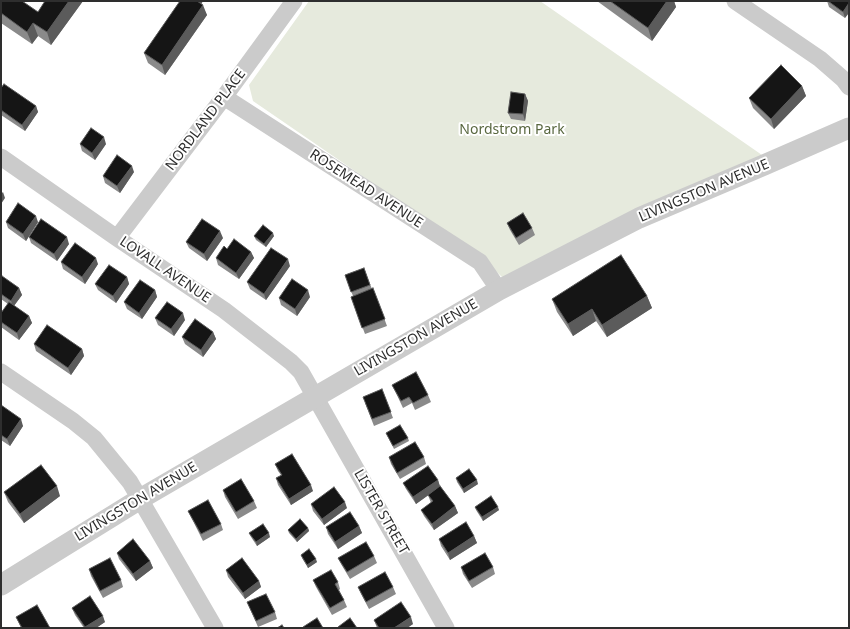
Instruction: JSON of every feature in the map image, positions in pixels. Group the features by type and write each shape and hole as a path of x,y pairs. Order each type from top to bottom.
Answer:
{"street":[{"path":"735,1 820,59 843,79 849,87"},
{"name":"NORDLAND PLACE","path":"117,238 224,97 287,3"},
{"name":"ROSEMEAD AVENUE","path":"224,97 480,262 499,290"},
{"name":"LIVINGSTON AVENUE","path":"1,585 140,499 499,290 639,218 764,166 849,128"},
{"name":"LOVALL AVENUE","path":"1,157 224,310 291,362 301,372 315,397"},
{"path":"1,372 73,420 94,438 130,482 215,628"},
{"name":"LISTER STREET","path":"315,397 446,628"}],"green space":[{"name":"Nordstrom Park","path":"309,1 540,1 762,155 503,278 480,256 253,101 249,85"}],"building":[{"path":"1,1 22,1 38,12 45,1 69,1 47,32 33,23 27,32 1,13"},
{"path":"180,1 197,1 203,5 162,65 144,53"},
{"path":"610,1 667,1 648,28"},
{"path":"828,1 849,1 849,3 843,12"},
{"path":"781,65 802,86 771,119 749,98"},
{"path":"4,84 36,106 22,125 1,110 1,88"},
{"path":"511,92 525,94 523,114 508,113"},
{"path":"91,128 104,137 92,153 80,144"},
{"path":"117,155 132,166 117,186 103,176"},
{"path":"18,203 36,216 23,234 6,222"},
{"path":"523,213 532,228 516,238 507,223"},
{"path":"41,219 67,237 54,254 29,237"},
{"path":"202,219 220,231 204,254 186,242"},
{"path":"263,225 273,233 264,244 254,236"},
{"path":"234,239 251,252 236,273 216,258 224,246 227,249"},
{"path":"75,243 96,258 82,277 61,262"},
{"path":"271,248 288,259 264,294 247,282"},
{"path":"621,255 647,296 602,325 592,309 568,324 552,299"},
{"path":"109,265 127,277 113,296 95,284"},
{"path":"364,268 370,285 351,292 345,275"},
{"path":"2,276 19,288 11,301 1,294"},
{"path":"292,279 308,290 295,309 279,298"},
{"path":"140,280 155,290 139,313 124,302"},
{"path":"373,288 385,319 362,328 351,297"},
{"path":"9,302 29,316 17,333 1,322 1,313"},
{"path":"167,302 183,313 171,329 155,318"},
{"path":"195,319 213,332 201,350 182,337"},
{"path":"47,325 82,349 68,368 34,344"},
{"path":"416,372 428,395 413,403 409,397 401,401 392,385"},
{"path":"382,389 391,412 372,419 363,397"},
{"path":"1,405 21,419 7,439 1,435"},
{"path":"400,425 408,438 393,446 386,433"},
{"path":"415,442 424,457 397,473 389,457"},
{"path":"292,454 311,485 289,499 276,478 282,475 275,464"},
{"path":"41,465 57,486 20,514 4,492"},
{"path":"428,466 438,480 413,497 403,483"},
{"path":"469,469 477,480 463,489 456,478"},
{"path":"241,479 254,501 236,512 223,490"},
{"path":"440,486 455,506 432,524 421,510 433,501 428,495"},
{"path":"334,487 345,502 322,519 311,504"},
{"path":"491,496 498,507 482,517 475,507"},
{"path":"208,500 221,524 201,534 188,511"},
{"path":"350,512 359,526 335,542 326,527"},
{"path":"300,519 308,528 296,539 288,530"},
{"path":"466,522 474,536 448,553 439,539"},
{"path":"263,524 269,533 256,542 249,533"},
{"path":"133,539 150,561 133,574 117,553"},
{"path":"366,542 374,556 347,572 338,558"},
{"path":"309,549 316,559 307,565 301,555"},
{"path":"485,553 493,567 469,581 461,567"},
{"path":"110,558 121,580 100,591 89,569"},
{"path":"242,558 259,581 243,593 226,570"},
{"path":"331,570 338,582 335,584 344,600 330,608 313,580"},
{"path":"385,572 393,587 366,602 358,587"},
{"path":"266,594 275,612 256,621 247,602"},
{"path":"90,596 103,616 85,627 72,608"},
{"path":"401,602 411,617 394,628 379,628 374,620"},
{"path":"37,605 50,628 22,628 16,617"},
{"path":"317,618 323,628 303,627"},
{"path":"350,618 357,628 338,627"},
{"path":"282,625 284,628 277,628"}]}
